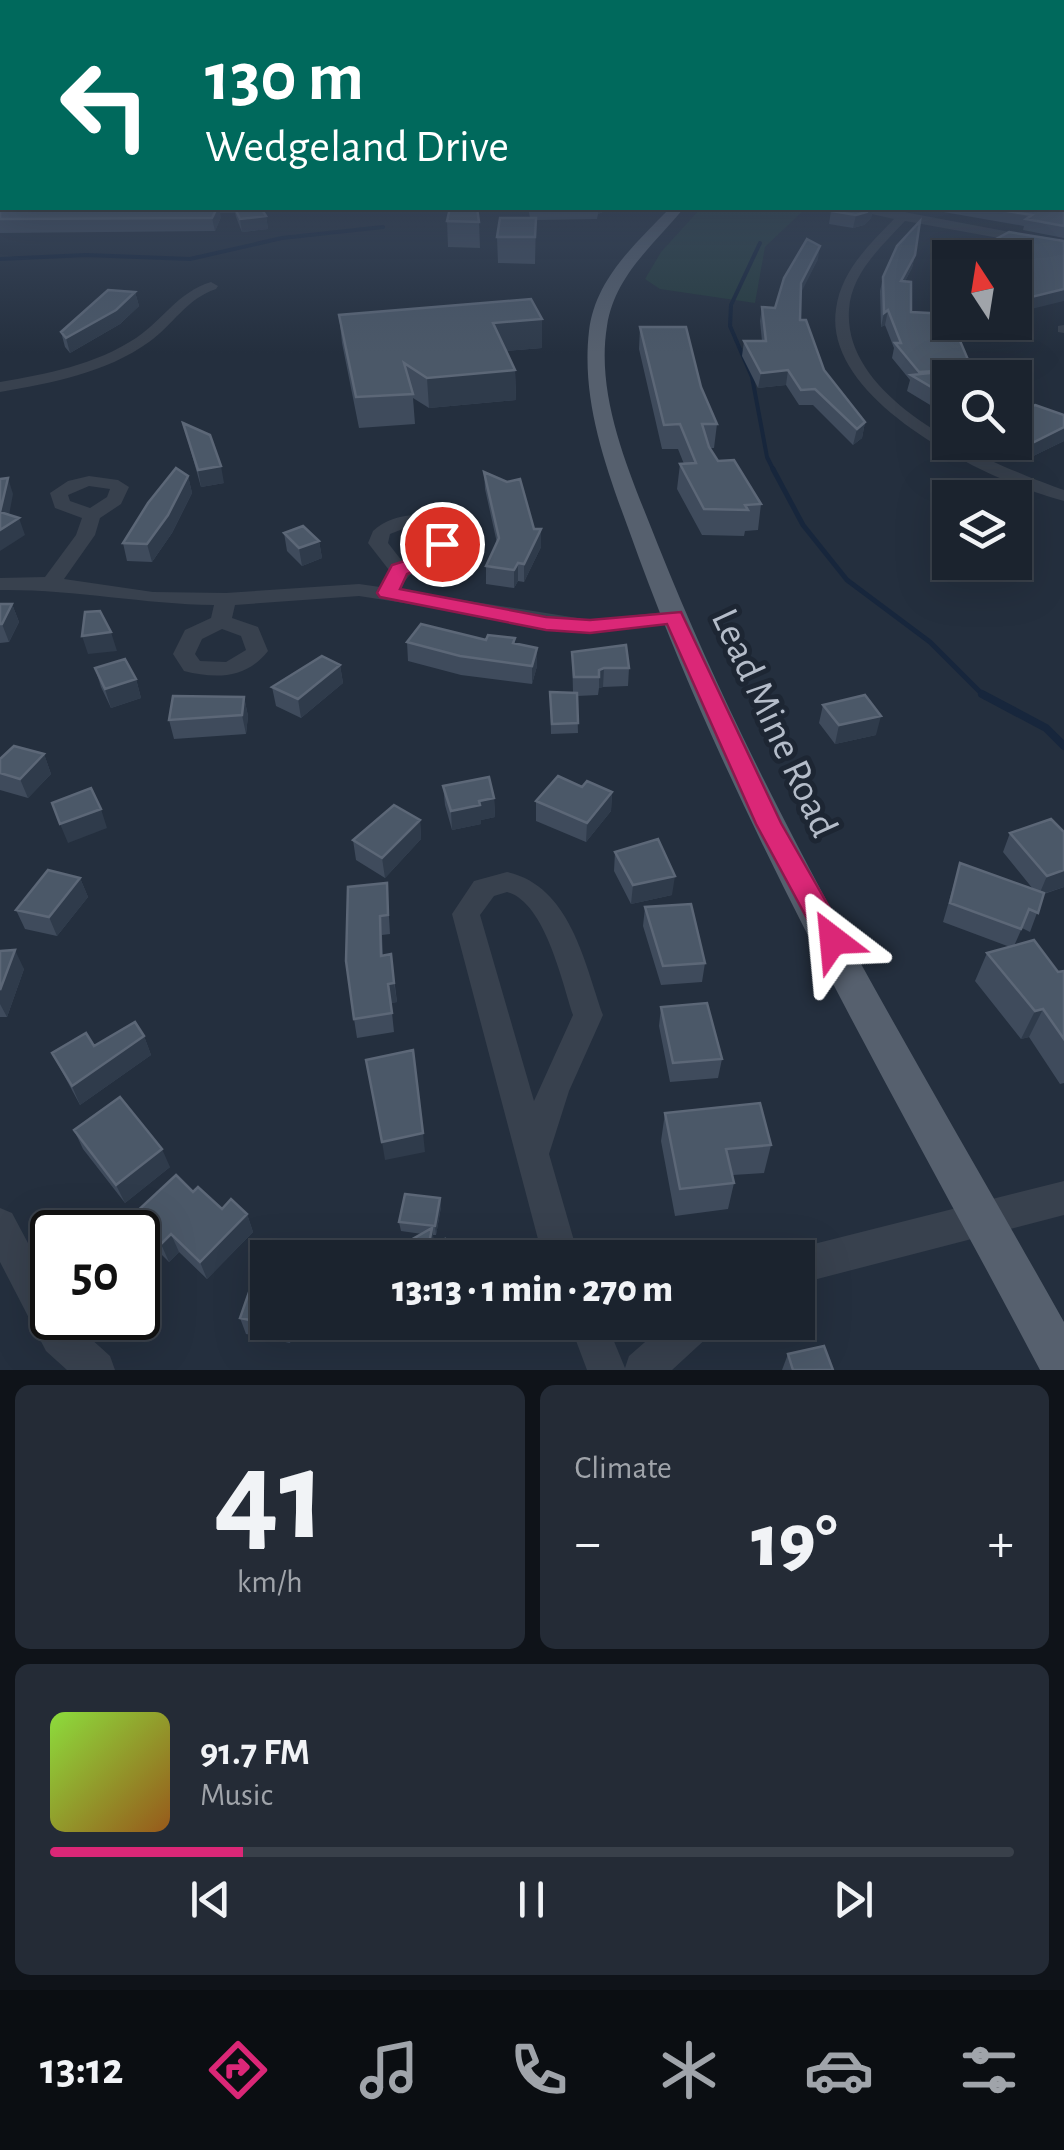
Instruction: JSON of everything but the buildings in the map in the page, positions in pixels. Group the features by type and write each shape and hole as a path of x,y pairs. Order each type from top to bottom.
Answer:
{"main road":[{"name":"Lead Mine Road","path":"660,226 626,262 608,292 598,327 596,368 612,454 674,617 768,824 1064,1368"}],"street":[{"path":"891,226 868,246 844,294 844,338 852,365 880,398 920,430 983,464 1064,496"},
{"path":"960,226 1064,246"},
{"path":"0,387 97,362 136,344 161,327 186,295 211,286"},
{"path":"51,583 85,534 92,514"},
{"path":"388,593 399,570"},
{"path":"0,584 51,583 224,610 325,590 388,593 546,623 590,626 674,617"},
{"path":"533,1154 553,1091 588,1015 553,920 534,892 509,881 484,888 466,914 556,1240"},
{"path":"815,1262 1064,1198"},
{"path":"0,1224 59,1338 96,1370"},
{"path":"594,1340 606,1370"},
{"path":"644,1370 677,1340"}],"green space":[{"path":"685,226 787,226 765,247 755,303 660,289 645,279 661,252"}],"waterway":[{"path":"0,259 86,255 190,259 282,238 383,227"},
{"path":"760,243 731,305 730,326 752,377 767,457 773,469"},
{"path":"773,469 803,525 847,580 930,642 982,694"},
{"path":"982,694 1046,728 1064,746"},
{"path":"982,694 985,697"}],"route":[{"path":"442,544 421,562 399,570 388,593 546,623 623,625 674,617 768,824 833,940"}]}
